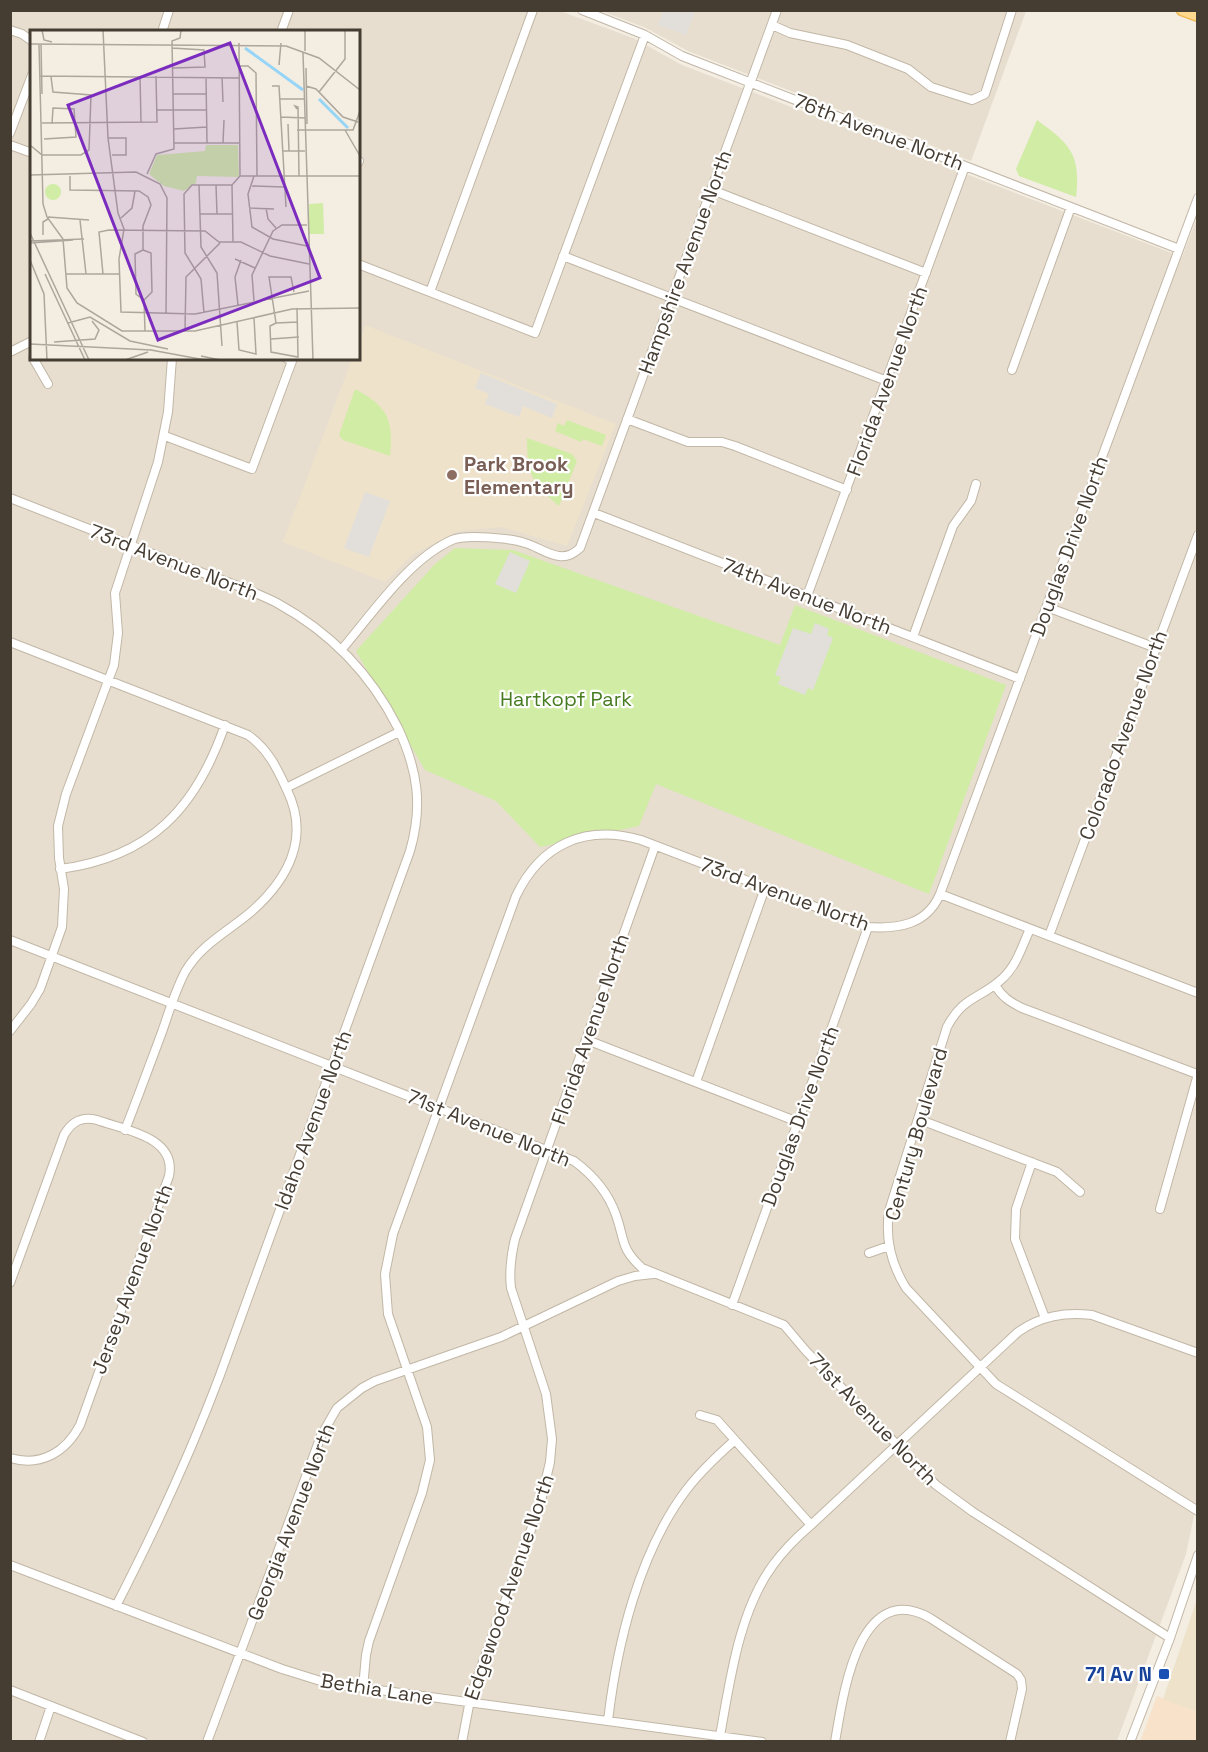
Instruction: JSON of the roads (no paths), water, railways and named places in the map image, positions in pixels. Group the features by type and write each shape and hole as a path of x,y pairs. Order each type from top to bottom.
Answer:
{"main road":[{"path":"1182,10 1197,16"}],"street":[{"path":"163,30 169,10"},
{"path":"282,30 289,10"},
{"path":"430,292 533,10"},
{"name":"76th Avenue North","path":"582,10 645,35 682,56 1179,249"},
{"name":"Hampshire Avenue North","path":"594,513 777,10"},
{"path":"772,25 790,33 847,45 908,69 931,87 972,100 985,94 1012,10"},
{"path":"10,30 30,40"},
{"path":"360,265 535,333 645,35"},
{"path":"10,132 30,80"},
{"path":"10,145 30,152"},
{"name":"Florida Avenue North","path":"807,596 965,166"},
{"path":"712,190 926,273"},
{"name":"Douglas Drive North","path":"940,894 1197,198"},
{"path":"1012,370 1071,207"},
{"path":"563,255 887,381"},
{"path":"10,352 29,343"},
{"path":"34,360 48,384"},
{"path":"10,1031 40,989 62,927 64,889 57,842 61,810 117,649 115,593 165,436 172,360"},
{"path":"165,436 252,469 289,360"},
{"path":"627,419 688,442 722,442 735,446 847,490"},
{"path":"913,637 953,526 971,501 976,484"},
{"name":"73rd Avenue North","path":"10,498 276,603 299,616 331,640"},
{"path":"342,650 412,566 453,539 490,537 526,543 558,556 572,555 580,549 594,513"},
{"name":"74th Avenue North","path":"594,513 1020,679"},
{"name":"Colorado Avenue North","path":"1049,936 1197,535"},
{"path":"1047,607 1156,648"},
{"name":"Idaho Avenue North","path":"116,1606 171,1496 197,1436 333,1066 416,830 417,785 412,763 399,732 373,685 331,640"},
{"path":"10,642 248,735 258,742 270,756 297,813 298,828 291,857 281,876 253,910 206,945 185,972 125,1130"},
{"path":"60,869 94,863 117,855 139,844 159,830 193,795 216,752 225,725"},
{"path":"286,788 399,732"},
{"name":"73rd Avenue North","path":"440,1107 516,896 533,867 560,846 575,839 608,833 625,836 868,927 884,928 913,923 933,909 940,894"},
{"name":"Florida Avenue North","path":"522,1326 511,1288 509,1272 511,1255 655,846"},
{"path":"696,1082 765,888"},
{"path":"940,894 1197,993"},
{"name":"Douglas Drive North","path":"732,1305 868,927"},
{"name":"Century Boulevard","path":"1030,929 1013,966 994,986 971,998 953,1016 948,1027 889,1211 887,1225 889,1246 898,1276 906,1288 996,1384 1197,1511"},
{"name":"71st Avenue North","path":"10,940 574,1161 588,1171 601,1185 617,1217 624,1248 642,1268 784,1325 919,1469 953,1499 1170,1638"},
{"path":"994,986 1001,995 1022,1008 1197,1074 1160,1209"},
{"path":"587,1040 798,1122"},
{"path":"363,1688 369,1641 422,1493 430,1460 427,1427 388,1314 386,1274 393,1234 440,1107"},
{"name":"Jersey Avenue North","path":"10,1283 68,1128 81,1119 89,1118 160,1145 170,1159 169,1176 74,1436 57,1452 46,1458 26,1461 10,1458"},
{"path":"918,1119 1057,1172 1080,1191"},
{"path":"1032,1162 1016,1209 1015,1239 1045,1318"},
{"path":"869,1253 889,1246"},
{"path":"406,1370 501,1337 618,1281 653,1274"},
{"path":"720,1736 742,1634 761,1585 785,1550 1018,1332 1031,1323 1061,1314 1092,1315 1197,1353"},
{"name":"Edgewood Avenue North","path":"462,1742 470,1703 540,1505 550,1462 552,1439 546,1394 522,1326"},
{"name":"Georgia Avenue North","path":"207,1742 328,1421 337,1408 362,1388 406,1370"},
{"path":"700,1415 717,1420 811,1524"},
{"path":"608,1721 618,1660 630,1611 657,1538 687,1490 704,1469 735,1440"},
{"path":"1130,1742 1170,1638 1197,1555"},
{"name":"Bethia Lane","path":"10,1565 304,1677 363,1688 762,1742"},
{"path":"835,1742 841,1707 860,1642 871,1625 888,1614 910,1610 921,1613 1012,1670 1021,1680 1021,1697 1010,1742"},
{"path":"10,1690 143,1742"},
{"path":"39,1742 51,1706"}],"place":[{"name":"Park Brook Elementary","path":"452,475"},
{"name":"71 Av N","path":"1164,1674"}],"park label":[{"name":"Hartkopf Park","path":"566,699"}]}
